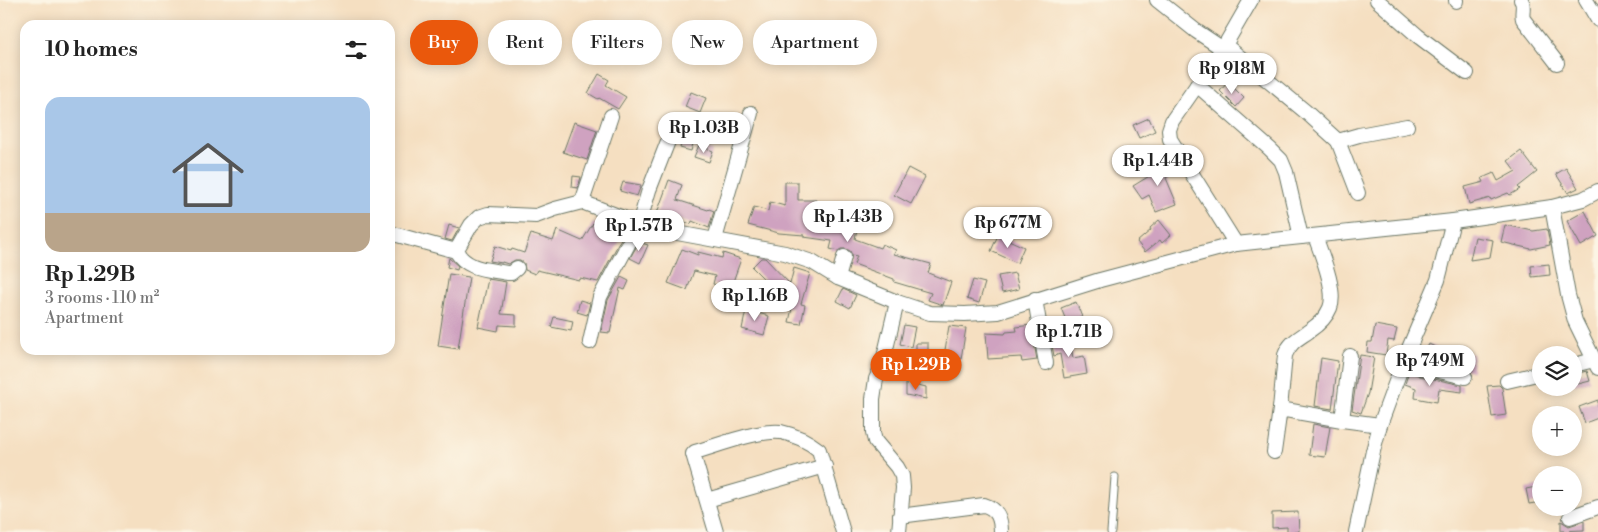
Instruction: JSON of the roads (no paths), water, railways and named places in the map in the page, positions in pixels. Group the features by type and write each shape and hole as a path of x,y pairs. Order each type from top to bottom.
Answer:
{"street":[{"path":"1157,0 1196,31 1224,47 1306,112 1338,141 1358,193"},
{"path":"1236,244 1170,139 1168,130 1172,121 1224,47 1251,0"},
{"path":"1376,0 1418,36 1466,73"},
{"path":"1521,0 1523,19 1557,64"},
{"path":"1586,0 1598,20"},
{"path":"1197,85 1281,160 1308,236 1324,262 1332,297 1330,309 1320,324 1294,340 1288,347 1285,355 1274,452"},
{"path":"715,239 752,113"},
{"path":"582,202 611,116"},
{"path":"1338,141 1407,126"},
{"path":"590,342 600,297 638,224 672,131"},
{"path":"456,251 471,224 479,217 488,214 536,216 582,202 638,224 661,230 785,253 812,262 838,278 930,313 966,314 998,312 1100,280 1236,244 1453,221 1552,207 1583,199 1598,190"},
{"path":"1552,207 1568,295 1575,321 1596,364 1582,365"},
{"path":"1356,532 1368,470 1380,425 1404,360 1438,280 1453,221"},
{"path":"395,234 456,251 462,260 472,266 507,273 511,273 517,268"},
{"path":"838,278 844,257"},
{"path":"1035,299 1046,363"},
{"path":"897,302 883,360 876,379 873,399 873,424 875,441 902,476 903,488 899,532"},
{"path":"1342,420 1350,356"},
{"path":"1404,360 1422,367 1465,377"},
{"path":"1507,381 1532,375"},
{"path":"1280,409 1380,425"},
{"path":"716,532 693,454 760,434 780,432 808,441 819,450 843,532"},
{"path":"707,500 825,466"},
{"path":"900,516 984,505 990,507 998,514 1001,532"},
{"path":"1570,517 1598,507"}],"lane":[{"path":"1111,532 1115,477"}]}
